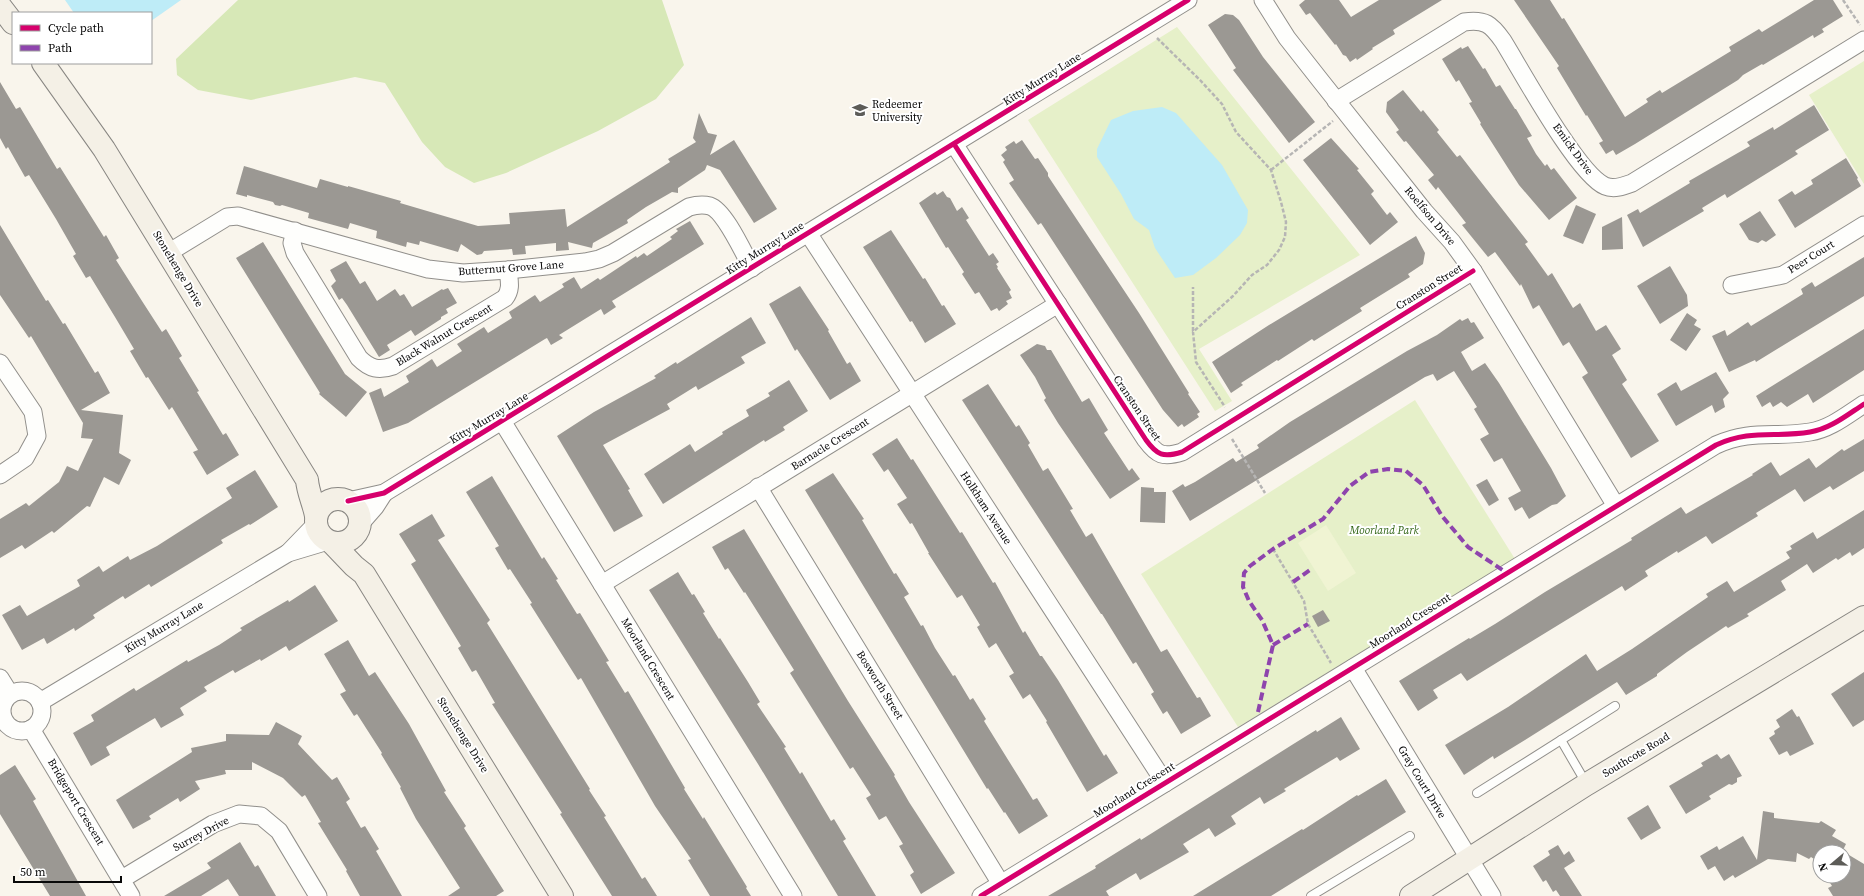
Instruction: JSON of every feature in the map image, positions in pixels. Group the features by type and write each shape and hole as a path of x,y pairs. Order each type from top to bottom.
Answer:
{"street":[{"name":"Kitty Murray Lane","path":"344,500 384,493 1188,0"},
{"name":"Roelfson Drive","path":"1263,0 1288,38 1336,101 1424,211 1452,242 1473,271 1616,506"},
{"path":"0,6 12,22"},
{"name":"Emick Drive","path":"1336,101 1464,22 1484,22 1493,28 1503,41 1559,132 1583,165 1600,183 1606,187 1618,187 1632,183 1863,35"},
{"name":"Stonehenge Drive","path":"44,64 104,149 307,480 308,491 314,503 316,520"},
{"name":"Cranston Street","path":"954,144 1153,450 1162,455 1172,455 1182,452 1473,271"},
{"name":"Butternut Grove Lane","path":"168,253 227,217 245,217 428,269 463,273 508,270 585,262 599,259 613,253 689,207 700,204 711,207 720,214 752,268"},
{"name":"Peer Court","path":"1732,285 1783,275 1864,225"},
{"name":"Black Walnut Crescent","path":"295,231 292,243 295,254 359,358 366,366 375,369 384,369 393,366 505,298 510,287 508,270"},
{"name":"Holkham Avenue","path":"808,233 1165,783"},
{"name":"Barnacle Crescent","path":"602,584 1058,304"},
{"path":"0,363 32,412 37,436 25,458 0,475"},
{"name":"Moorland Crescent","path":"981,896 1716,444 1728,439 1749,435 1800,433 1820,430 1864,404"},
{"name":"Moorland Crescent","path":"502,421 793,896"},
{"name":"Stonehenge Drive","path":"307,480 317,484 328,493 344,500"},
{"name":"Bosworth Street","path":"758,487 1000,884"},
{"name":"Kitty Murray Lane","path":"360,526 384,493"},
{"path":"334,499 344,500 358,510 360,526 351,540 346,543 331,542 318,531 316,520 322,505 334,499"},
{"name":"Kitty Murray Lane","path":"40,702 288,552 316,520"},
{"name":"Stonehenge Drive","path":"360,526 359,545 364,574"},
{"name":"Kitty Murray Lane","path":"288,552 331,542"},
{"name":"Stonehenge Drive","path":"331,542 354,566 364,574 562,896"},
{"name":"Southcote Road","path":"1411,896 1470,860 1587,784 1864,617"},
{"name":"Gray Court Drive","path":"1352,668 1492,896"},
{"path":"0,678 10,694"},
{"path":"23,691 36,696 40,702 42,714 36,726 31,729 20,732 2,724 2,704 10,694 23,691"},
{"name":"Bridgeport Crescent","path":"31,729 132,896"},
{"name":"Surrey Drive","path":"122,879 213,824 239,814 261,816 279,831 318,896"}],"lane":[{"path":"1477,793 1615,706"},
{"path":"1561,740 1587,784"},
{"path":"1311,896 1410,836"}],"path":[{"path":"1844,0 1863,35"},
{"path":"1157,38 1200,80 1217,99 1236,132 1271,170 1282,202 1286,222 1285,237 1279,250 1267,265 1252,275 1233,296 1193,332"},
{"path":"1271,170 1334,121"},
{"path":"1193,287 1193,332 1196,362 1227,411"},
{"path":"1232,439 1265,493"},
{"path":"1273,549 1304,601 1308,624 1334,668"}],"green space":[{"path":"238,0 662,0 684,65 656,99 598,131 506,173 474,183 445,167 422,142 385,83 355,77 251,100 198,90 177,75 176,59"},
{"path":"1177,27 1360,255 1199,349 1232,401 1215,411 1028,120"},
{"path":"1864,61 1864,184 1809,95"},
{"name":"Moorland Park","path":"1415,400 1515,559 1238,727 1141,574"},
{"path":"1326,525 1356,573 1328,591 1298,543"}],"water":[{"path":"65,0 181,0 152,20 152,12 73,12"},
{"path":"1162,107 1176,113 1222,165 1248,210 1247,223 1240,235 1216,258 1193,275 1175,278 1155,248 1149,230 1134,219 1121,194 1097,157 1097,149 1111,120 1133,111"}],"building":[{"path":"1305,0 1339,0 1351,17 1379,0 1442,0 1393,30 1395,34 1372,48 1373,49 1357,60 1356,58 1350,62 1310,13 1306,15 1299,5"},
{"path":"1514,0 1550,0 1562,19 1564,18 1625,117 1648,102 1646,99 1660,90 1662,93 1731,51 1729,47 1759,29 1762,32 1814,0 1833,0 1843,16 1822,29 1824,32 1814,38 1813,35 1763,65 1762,64 1743,75 1738,80 1616,155 1613,150 1606,154 1599,143 1603,141 1557,68 1559,66"},
{"path":"1225,14 1233,15 1239,20 1263,57 1315,122 1289,143 1233,70 1236,68 1208,25"},
{"path":"1468,46 1483,69 1485,68 1496,87 1500,85 1516,109 1532,136 1527,138 1536,154 1545,166 1547,164 1551,170 1554,168 1577,198 1549,220 1519,185 1480,124 1481,123 1469,103 1472,102 1459,80 1456,82 1442,59 1461,47 1462,49"},
{"path":"0,82 16,109 20,107 57,169 60,167 104,237 106,235 119,258 116,260 162,332 166,329 182,356 179,358 199,391 197,392 223,435 226,433 239,455 207,475 193,452 198,450 172,407 169,410 148,377 146,378 130,351 134,349 90,276 86,278 73,256 76,254 56,219 29,175 25,177 8,147 6,149 0,138"},
{"path":"1403,90 1421,112 1423,110 1439,130 1437,132 1457,157 1460,155 1528,242 1525,244 1548,276 1552,273 1573,308 1580,303 1596,331 1606,325 1621,349 1612,355 1627,380 1622,384 1659,441 1631,458 1582,377 1588,373 1569,342 1563,346 1539,305 1533,309 1521,284 1520,286 1495,252 1488,257 1462,225 1466,223 1438,187 1436,190 1428,180 1434,175 1406,141 1404,142 1396,132 1399,130 1386,112 1387,102"},
{"path":"1814,105 1829,130 1795,151 1798,154 1727,198 1725,194 1702,208 1704,211 1643,247 1627,215 1638,209 1640,213 1690,183 1689,181 1750,146 1747,142 1773,127 1774,130"},
{"path":"699,113 708,133 717,135 710,155 734,140 777,209 754,223 720,170 707,165 705,170 678,188 678,193 672,192 646,207 627,220 628,223 593,243 592,248 568,242 569,250 556,251 556,243 525,246 526,254 513,255 512,249 484,251 482,254 477,255 461,244 458,252 420,241 419,245 407,242 406,247 376,238 377,231 350,223 348,229 308,218 309,213 282,205 275,205 273,202 247,195 247,197 236,194 244,166 317,188 320,179 348,186 401,201 400,203 478,226 510,224 509,213 565,209 567,227 670,162 668,159 696,142 693,138"},
{"path":"1331,138 1359,169 1357,170 1374,191 1371,194 1387,215 1390,212 1398,222 1370,245 1303,160"},
{"path":"1022,140 1035,159 1038,158 1048,173 1048,176 1139,313 1200,412 1197,414 1199,417 1184,427 1182,424 1178,427 1163,410 1041,223 1038,225 1009,183 1014,180 1003,162 1005,160 1001,155 1007,150 1005,147 1014,141 1016,144"},
{"path":"1846,158 1861,186 1795,228 1778,200 1792,191 1795,195 1813,184 1811,180"},
{"path":"943,191 947,197 950,198 957,211 962,207 969,218 966,220 989,256 993,253 999,262 996,264 998,267 997,268 1011,290 1009,292 1012,298 1006,301 1008,304 999,311 997,308 991,311 979,292 975,294 962,274 964,272 948,247 946,248 919,203 935,192 937,195"},
{"path":"1576,205 1596,214 1583,244 1563,236"},
{"path":"1760,211 1776,235 1766,242 1762,240 1758,243 1749,240 1739,224"},
{"path":"1622,217 1623,249 1602,250 1602,227"},
{"path":"690,221 704,244 612,301 616,307 604,315 601,309 559,335 563,338 551,345 547,338 545,339 408,423 383,432 369,393 381,388 384,397 409,382 406,376 432,359 437,367 462,351 457,344 484,327 488,333 512,318 509,312 535,295 540,302 564,287 562,284 574,277 581,289 598,278 600,280 636,256 637,258 644,253 647,256 672,239 670,237 678,231 676,229"},
{"path":"0,225 46,301 48,300 63,324 65,323 95,373 98,371 110,393 81,410 123,415 119,453 131,460 119,485 104,477 90,507 87,506 54,533 52,531 25,549 22,545 0,558 0,519 26,503 29,506 59,482 67,466 78,471 93,439 81,438 83,423 31,336 29,338 0,295"},
{"path":"891,230 923,279 925,278 942,306 944,305 956,324 925,343 912,321 910,322 863,247"},
{"path":"1416,236 1425,253 1423,264 1408,274 1410,277 1360,308 1362,311 1314,341 1312,339 1241,383 1243,385 1231,393 1212,362 1269,325"},
{"path":"263,242 345,374 367,392 346,417 319,394 320,393 236,258"},
{"path":"1864,257 1864,296 1756,362 1755,360 1729,372 1712,336 1725,330 1727,336 1748,322 1751,326 1803,294 1801,289 1812,282 1815,287"},
{"path":"346,261 360,284 365,281 377,301 395,289 400,296 404,294 412,307 442,289 448,288 457,303 446,309 448,313 441,317 441,319 415,336 411,330 387,345 390,350 379,357 347,305 342,298 339,300 331,286 336,281 330,270"},
{"path":"1670,266 1687,295 1688,306 1660,324 1637,286"},
{"path":"800,286 829,330 828,331 847,364 850,362 861,381 830,400 797,349 795,351 769,304"},
{"path":"1687,313 1697,320 1694,325 1701,329 1686,351 1670,340"},
{"path":"751,317 766,343 741,357 745,363 698,390 696,386 667,404 670,409 603,445 630,489 628,490 643,516 614,532 557,436 594,412 656,378 654,376 676,362 677,364"},
{"path":"1468,318 1471,323 1474,322 1484,338 1461,352 1472,371 1485,363 1499,383 1551,468 1566,496 1557,504 1552,505 1529,519 1522,507 1515,511 1508,498 1521,491 1502,458 1494,462 1480,439 1489,434 1474,409 1477,407 1454,371 1437,381 1433,374 1425,377 1190,521 1172,491 1183,484 1185,487 1195,482 1233,458 1236,462 1259,448 1257,445 1290,422 1407,351 1437,335 1460,319 1462,321"},
{"path":"1864,329 1864,370 1813,403 1808,394 1787,407 1781,402 1773,407 1770,402 1762,407 1756,396"},
{"path":"1037,344 1045,346 1047,350 1051,350 1082,402 1089,398 1108,430 1104,433 1129,471 1132,468 1140,479 1110,499 1058,423 1044,400 1046,398 1035,377 1020,355"},
{"path":"1716,372 1729,393 1723,399 1725,407 1715,413 1712,405 1676,426 1657,394 1676,382 1681,391"},
{"path":"789,380 808,411 783,427 785,430 765,442 764,440 663,504 644,474 690,444 695,452 723,434 722,432 749,416 746,410 770,396 768,393"},
{"path":"988,384 1016,427 1019,425 1030,443 1028,445 1043,471 1048,468 1073,509 1070,510 1086,537 1092,533 1161,652 1167,649 1197,698 1200,697 1211,716 1181,734 1167,711 1163,714 1151,694 1154,692 1136,662 1133,664 962,400"},
{"path":"897,438 911,460 913,459 960,533 962,532 993,583 995,582 1023,633 1025,631 1040,656 1042,656 1058,680 1104,756 1106,754 1118,773 1087,792 1030,694 1023,699 1009,676 1014,673 996,643 989,648 977,627 980,625 962,595 957,598 928,553 912,523 910,524 897,504 907,498 888,469 884,472 872,454"},
{"path":"1864,439 1864,471 1833,490 1830,486 1804,502 1795,489 1756,513 1758,516 1712,544 1706,536 1678,553 1677,551 1645,571 1648,576 1625,591 1622,586 1467,681 1461,673 1433,690 1438,698 1418,711 1399,681 1632,540 1631,538 1681,507 1686,514 1753,475 1752,474 1771,462 1780,476 1809,458 1816,468 1842,449 1844,451"},
{"path":"255,470 278,507 250,525 249,524 221,540 223,543 151,587 149,584 125,599 123,596 93,615 95,618 75,631 74,628 47,644 44,638 22,650 2,615 20,605 27,616 80,586 77,580 99,566 103,572 128,556 130,560 157,546 232,498 226,488"},
{"path":"833,473 864,519 862,520 894,574 896,573 909,594 904,597 921,626 923,625 935,648 953,676 955,675 970,700 973,698 986,719 984,721 1033,800 1037,798 1048,816 1019,834 988,788 987,789 805,490"},
{"path":"492,476 542,559 544,557 558,579 556,580 577,614 580,613 609,661 606,662 625,693 628,691 685,788 684,789 703,819 704,817 751,896 710,896 688,860 691,859 655,806 581,678 578,680 530,604 532,603 510,569 508,570 495,548 499,546 466,492"},
{"path":"1487,479 1499,500 1489,506 1476,485"},
{"path":"1141,487 1154,488 1154,492 1166,492 1165,523 1140,522"},
{"path":"1864,510 1864,548 1852,556 1850,552 1838,560 1836,558 1813,573 1807,564 1781,581 1786,590 1747,614 1749,616 1728,628 1726,626 1687,652 1657,674 1657,676 1626,695 1617,682 1494,759 1493,756 1464,775 1445,745 1508,707 1586,654 1597,671 1708,597 1706,594 1727,581 1734,592 1790,558 1786,552 1792,549 1790,546 1813,532 1817,539"},
{"path":"432,514 445,536 438,540 490,620 487,623 590,789 589,790 606,816 604,817 642,879 645,877 657,896 612,896 560,814 562,813 492,704 495,703 476,670 472,672 458,648 461,646 411,564 416,561 399,534"},
{"path":"744,529 848,701 895,775 894,776 909,802 955,873 921,894 910,875 914,872 899,846 903,844 886,816 879,820 866,798 871,795 853,767 850,769 790,673 794,670 745,592 744,593 728,568 725,570 712,547"},
{"path":"678,572 692,595 694,594 705,612 703,613 748,682 760,702 757,704 786,747 784,748 800,774 802,772 831,821 834,819 846,839 843,841 876,896 838,896 758,764 649,590"},
{"path":"315,585 338,621 289,651 286,646 261,661 260,659 235,673 233,670 204,687 207,691 180,708 184,715 161,728 155,718 106,747 110,755 91,766 73,733 94,721 91,715 134,688 136,691 187,660 188,662 219,645 242,630 240,628 288,600 289,602"},
{"path":"1323,610 1330,621 1318,627 1312,616"},
{"path":"348,640 369,676 375,672 409,724 446,791 444,792 466,826 464,828 504,891 496,896 448,896 460,888 416,819 400,788 401,787 381,754 382,753 357,714 354,716 340,694 346,691 324,654"},
{"path":"1864,672 1864,720 1853,727 1831,694"},
{"path":"1792,709 1797,717 1799,716 1814,744 1790,756 1787,751 1779,755 1769,738 1775,734 1774,731 1780,727 1776,720"},
{"path":"1341,717 1360,749 1340,761 1337,757 1284,789 1286,791 1264,804 1260,797 1231,816 1236,824 1215,837 1209,828 1183,844 1189,852 1140,880 1136,873 1106,891 1109,896 1048,896 1096,868 1095,866 1140,838 1141,840 1316,730 1317,732"},
{"path":"276,722 302,736 298,744 332,780 337,777 350,799 346,802 361,828 365,826 379,849 376,851 402,896 360,896 346,871 347,870 318,823 321,822 305,795 302,797 283,778 252,762 252,770 225,770 226,774 195,781 200,789 180,802 178,798 149,816 151,819 133,829 116,800 192,752 191,748 226,741 226,734 269,735"},
{"path":"1717,754 1721,759 1729,754 1742,776 1737,778 1737,782 1732,785 1729,784 1709,796 1711,799 1686,814 1669,786 1703,766 1701,763"},
{"path":"15,765 36,799 33,801 86,896 50,896 0,814 0,775"},
{"path":"1386,779 1406,812 1271,896 1193,896 1302,829 1303,830 1357,795 1358,796"},
{"path":"1648,805 1661,828 1641,840 1627,818"},
{"path":"1763,811 1774,813 1774,818 1819,823 1821,821 1836,830 1832,836 1846,844 1812,844 1812,858 1809,859 1797,853 1796,862 1768,859 1735,878 1733,875 1724,881 1715,866 1708,870 1700,856 1717,846 1719,850 1743,836 1757,860"},
{"path":"240,842 255,867 258,865 276,896 239,896 228,879 201,896 164,896 211,868 207,863"},
{"path":"1558,845 1564,855 1569,851 1575,861 1564,868 1582,896 1560,896 1556,890 1553,892 1546,880 1543,882 1533,866 1550,855 1548,851"},
{"path":"1852,857 1864,864 1864,896 1833,896 1828,888 1832,886 1831,884 1852,884"}],"marked path":[{"path":"1258,712 1273,645 1262,620 1249,601 1243,587 1244,573 1250,566 1273,549 1323,519 1350,486 1369,472 1388,469 1406,471 1423,485 1442,516 1468,547 1507,573"},
{"path":"1293,582 1310,570"},
{"path":"1273,645 1308,624"}],"cycle path":[{"path":"348,501 384,493 1188,0"},
{"path":"954,144 1146,440 1157,452 1165,455 1182,452 1473,271"},
{"path":"981,896 1716,445 1729,440 1752,435 1797,434 1810,432 1824,428 1838,421 1864,404"}],"place":[{"name":"Redeemer University","path":"860,110"}]}
